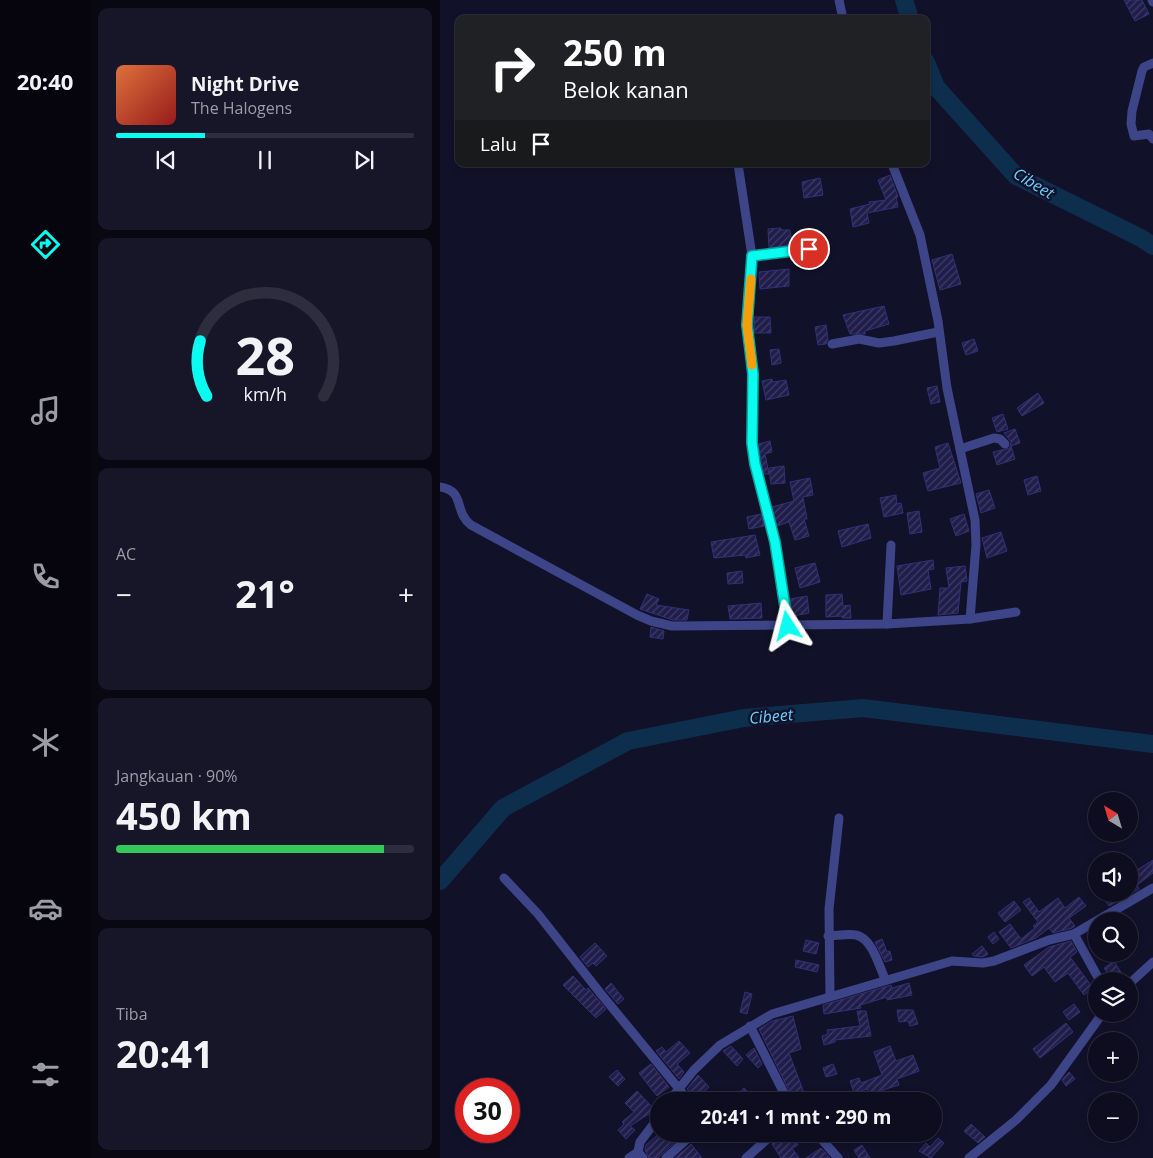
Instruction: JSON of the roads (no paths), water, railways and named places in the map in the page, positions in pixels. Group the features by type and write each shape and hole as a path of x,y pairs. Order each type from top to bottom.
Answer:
{"street":[{"path":"839,0 842,15"},
{"path":"1153,63 1144,67 1142,71 1131,124 1133,135 1149,134 1153,139"},
{"path":"738,167 752,256 747,325 753,374 752,443 755,464 775,542 788,626"},
{"path":"893,167 920,234 975,520 976,545 970,619"},
{"path":"752,256 809,249"},
{"path":"832,344 859,339 879,343 938,332"},
{"path":"960,449 994,438 1000,439 1005,444"},
{"path":"440,487 453,490 458,496 461,515 471,525 651,622 672,626 887,624 970,619 1016,612"},
{"path":"887,624 891,545"},
{"path":"830,996 828,936 838,818"},
{"path":"504,878 538,914 681,1092"},
{"path":"674,1092 720,1045 772,1014 952,961 984,963 994,961 1049,940 1074,934 1153,888"},
{"path":"828,936 856,934 864,938 873,952 885,980"},
{"path":"1074,934 1095,972"},
{"path":"1138,976 1153,962"},
{"path":"969,1158 1016,1120 1051,1085 1096,1022"},
{"path":"750,1026 783,1092"},
{"path":"629,1158 640,1155 640,1142 650,1129"},
{"path":"666,1158 684,1142"},
{"path":"746,1158 764,1142"},
{"path":"824,1142 838,1158"}],"waterway":[{"name":"Cibeet","path":"904,0 909,15"},
{"name":"Cibeet","path":"930,72 936,87 1016,176 1141,238 1153,246"},
{"name":"Cibeet","path":"440,881 503,808 628,741 744,718 863,708 1153,744"}]}
